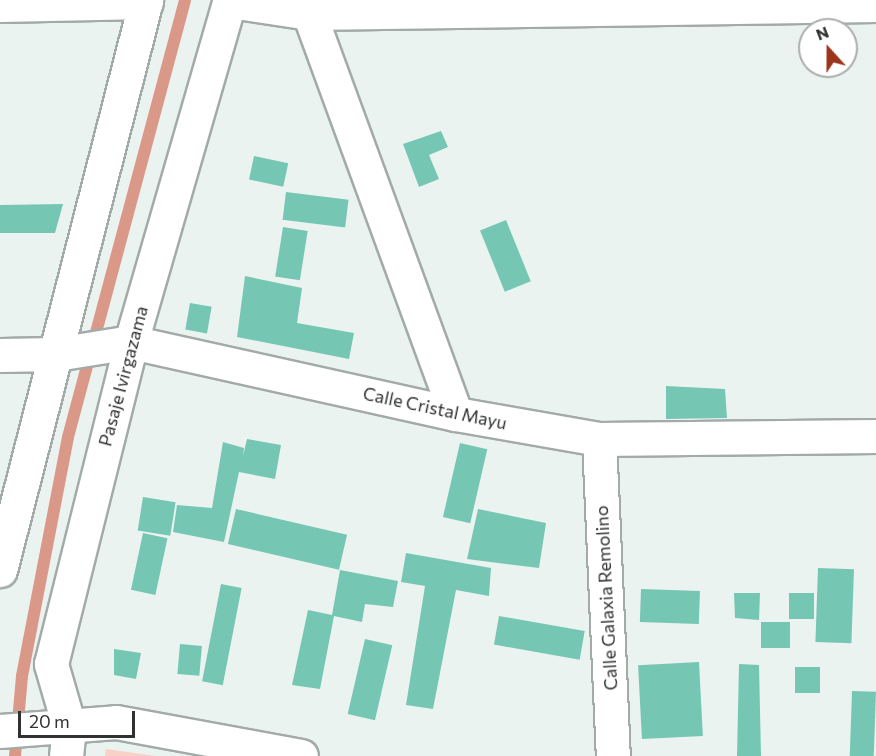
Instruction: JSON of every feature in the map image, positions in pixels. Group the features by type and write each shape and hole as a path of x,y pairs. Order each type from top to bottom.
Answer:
{"street":[{"path":"230,0 309,13 876,5"},
{"name":"Pasaje Ivirgazama","path":"68,741 51,664 131,342 230,0"},
{"path":"0,5 146,1 0,570"},
{"path":"309,13 456,414"},
{"name":"Calle Cristal Mayu","path":"0,355 56,354 131,342 456,414 599,439 876,436"},
{"name":"Calle Galaxia Remolino","path":"599,439 613,756"},
{"path":"0,731 68,741 116,722 301,756"}],"shaded area":[{"path":"106,749 156,756 105,756"}],"building":[{"path":"441,131 448,147 429,155 439,179 419,187 403,144"},
{"path":"254,156 288,163 283,187 249,179"},
{"path":"286,192 349,200 345,227 283,220"},
{"path":"63,204 55,233 0,233 0,205"},
{"path":"506,220 531,281 505,292 480,230"},
{"path":"283,227 308,231 300,280 275,276"},
{"path":"245,276 302,288 297,323 354,333 349,359 237,337"},
{"path":"190,303 212,307 207,333 185,330"},
{"path":"666,386 725,389 727,418 666,419"},
{"path":"247,439 281,445 275,479 239,472 224,542 173,532 177,505 212,508 223,442 244,448 243,456"},
{"path":"460,443 487,449 470,523 443,517"},
{"path":"143,497 176,502 170,536 138,531"},
{"path":"236,509 347,535 339,570 228,544"},
{"path":"478,509 546,523 539,568 467,559"},
{"path":"143,533 167,538 155,595 131,590"},
{"path":"406,553 491,568 489,596 456,590 433,709 406,705 425,586 401,582"},
{"path":"818,568 854,569 851,643 815,642"},
{"path":"340,570 398,581 393,607 365,604 362,622 334,616 320,689 292,685 308,610 332,615"},
{"path":"221,584 242,588 223,685 202,681"},
{"path":"641,589 700,591 699,624 640,622"},
{"path":"734,593 760,593 759,620 735,618"},
{"path":"789,593 814,593 814,619 789,619"},
{"path":"499,616 585,631 580,660 494,645"},
{"path":"761,622 790,622 790,648 761,648"},
{"path":"365,639 392,645 375,720 348,714"},
{"path":"180,644 202,646 199,676 177,674"},
{"path":"114,649 141,653 136,679 114,675"},
{"path":"699,662 703,736 642,739 638,665"},
{"path":"739,664 759,665 761,756 737,756"},
{"path":"795,667 820,667 820,693 795,693"},
{"path":"852,691 876,692 874,756 850,756"}],"waterway":[{"path":"15,756 22,676 68,437 185,0"}]}
